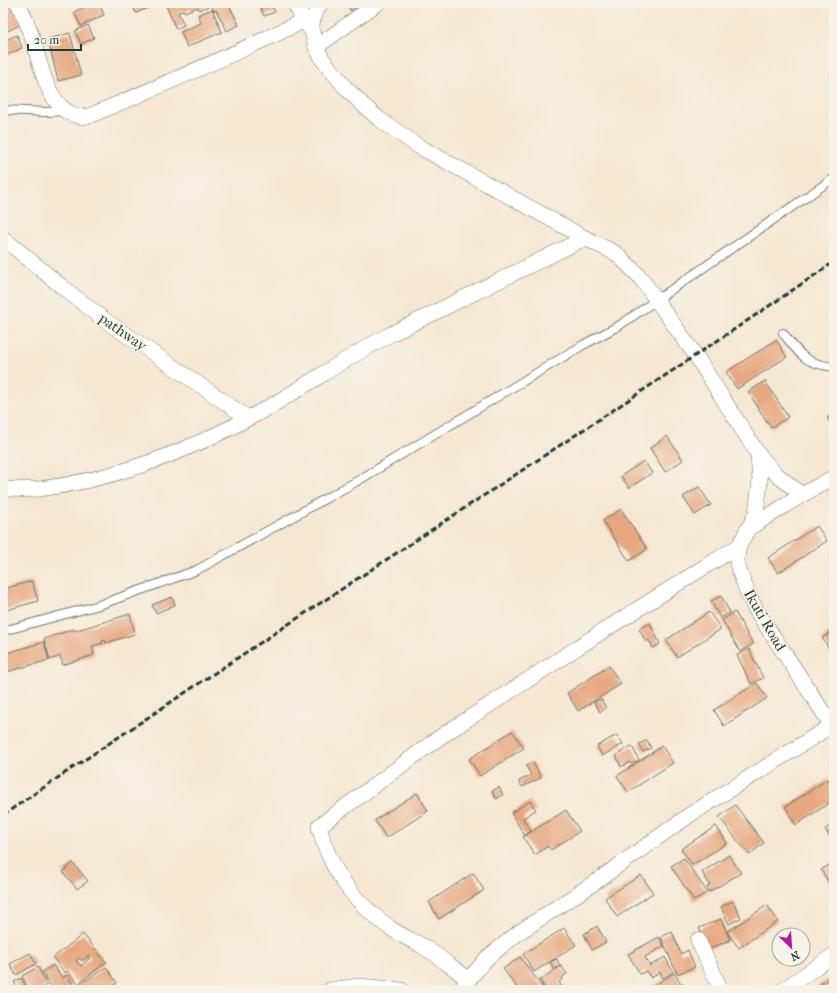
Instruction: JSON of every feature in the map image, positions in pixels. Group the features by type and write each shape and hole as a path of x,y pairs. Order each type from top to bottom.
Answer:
{"street":[{"path":"18,3 31,34 50,94 56,102 72,114 89,116 254,46 308,26 312,23 321,3"},
{"path":"294,3 308,26 322,60 345,87 379,119 418,146 585,238 617,254 640,277 696,356 758,454 775,473 802,495"},
{"path":"316,47 378,3"},
{"name":"pathway","path":"3,238 106,321 248,418"},
{"path":"3,489 38,489 86,480 172,454 268,408 386,337 585,238"},
{"path":"749,529 756,514 758,499 760,481 758,454"},
{"name":"Ikuti Road","path":"833,726 756,610 746,589 737,564 739,546 749,529 802,495 834,477"},
{"path":"739,546 603,631 440,737 319,826 323,845 337,872 349,890 366,908 389,928 425,947 464,985 487,958 518,933 594,883 688,816 833,726"},
{"path":"698,940 721,990"},
{"path":"783,990 834,955"},
{"path":"330,990 359,986 401,990"}],"lane":[{"path":"3,110 72,114"},
{"path":"3,631 99,604 197,570 359,480 620,324 657,301 834,178"},
{"path":"784,333 804,358 813,364 834,367"}],"building":[{"path":"3,3 13,3 22,24 3,33"},
{"path":"92,3 99,3 104,15 81,26 74,12"},
{"path":"152,3 153,6 136,13 132,4"},
{"path":"165,3 207,3 209,6 199,10 198,7 185,12 184,10 178,12 184,25 176,29"},
{"path":"210,3 228,3 239,25 227,31 216,10 214,11"},
{"path":"270,3 275,12 264,16 260,7"},
{"path":"345,3 369,3 359,10 355,7 351,11 349,8 350,7"},
{"path":"212,9 222,32 187,47 181,32 201,23 198,15"},
{"path":"88,25 94,38 81,44 75,31"},
{"path":"70,33 81,75 58,81 48,39"},
{"path":"17,35 22,48 3,57 3,41"},
{"path":"776,340 787,357 737,389 726,372"},
{"path":"765,381 788,417 771,428 748,392"},
{"path":"834,413 834,428 827,418"},
{"path":"667,436 683,460 665,472 650,448"},
{"path":"644,461 652,473 629,488 621,476"},
{"path":"699,487 711,505 695,515 683,497"},
{"path":"621,509 647,549 629,561 603,521"},
{"path":"817,526 827,541 778,573 768,558"},
{"path":"32,581 38,601 3,611 3,589"},
{"path":"721,596 730,613 720,618 711,601"},
{"path":"172,597 175,605 156,613 152,605"},
{"path":"709,612 721,629 677,657 666,640"},
{"path":"735,612 753,644 740,652 722,620"},
{"path":"130,614 135,634 106,643 105,640 102,641 103,643 92,646 94,655 63,665 60,656 50,660 44,639 73,629 74,631"},
{"path":"650,623 660,644 653,648 649,640 646,642 639,629"},
{"path":"834,630 834,656 822,638"},
{"path":"44,642 49,660 3,673 3,654"},
{"path":"749,649 763,678 751,684 737,655"},
{"path":"609,666 621,684 578,711 567,693"},
{"path":"757,683 767,698 724,726 714,710"},
{"path":"601,699 606,708 600,712 594,702"},
{"path":"512,731 524,748 480,776 469,759"},
{"path":"617,735 623,744 602,756 597,746"},
{"path":"647,740 651,748 643,752 639,744"},
{"path":"632,746 639,760 631,764 630,762 621,767 616,755"},
{"path":"662,746 673,763 628,792 617,776"},
{"path":"533,762 541,778 522,787 519,781 531,775 526,766"},
{"path":"828,779 834,788 834,800 796,825 785,807"},
{"path":"499,787 503,795 496,799 492,791"},
{"path":"417,793 428,811 386,838 375,820"},
{"path":"530,801 536,810 523,818 531,831 525,836 511,813"},
{"path":"735,805 764,843 749,855 719,817"},
{"path":"566,810 580,831 551,850 548,846 535,855 523,837"},
{"path":"834,824 834,843 825,829"},
{"path":"716,826 727,843 692,865 681,849"},
{"path":"729,855 741,873 709,892 707,887 710,885 702,872"},
{"path":"684,858 707,892 694,901 671,866"},
{"path":"834,862 834,886 832,887 821,870"},
{"path":"73,863 88,881 77,889 63,872"},
{"path":"473,873 484,890 439,919 429,902"},
{"path":"641,875 653,893 617,917 605,898"},
{"path":"733,901 741,918 729,924 721,907"},
{"path":"767,905 778,921 739,948 727,932"},
{"path":"721,919 730,940 709,949 699,928"},
{"path":"597,926 606,942 592,950 584,934"},
{"path":"564,928 576,945 534,972 523,954"},
{"path":"672,932 681,954 688,950 695,967 677,974 661,937"},
{"path":"83,934 106,962 78,984 67,971 65,973 53,958","holes":["89,955 91,957 81,966 76,961 80,958 82,961"]},
{"path":"659,937 664,946 645,957 650,966 665,957 673,972 663,978 660,972 651,978 646,971 640,974 628,954"},
{"path":"30,953 36,964 16,975 10,964"},
{"path":"520,957 545,990 519,990 503,969"},
{"path":"557,959 560,966 554,969 550,962"},
{"path":"53,965 62,978 67,975 73,985 65,990 54,990 42,972"},
{"path":"561,966 567,974 562,977 563,979 559,982 563,988 559,990 552,990 550,987 546,990 540,980"},
{"path":"38,967 47,985 38,990 29,990 22,976"},
{"path":"106,967 117,983 107,990 78,990 76,987"},
{"path":"674,973 687,990 647,990"},
{"path":"831,977 834,983 834,990 811,990"},
{"path":"21,978 27,990 19,990 14,982"}],"railway":[{"path":"3,815 106,745 627,401 834,262"}]}
